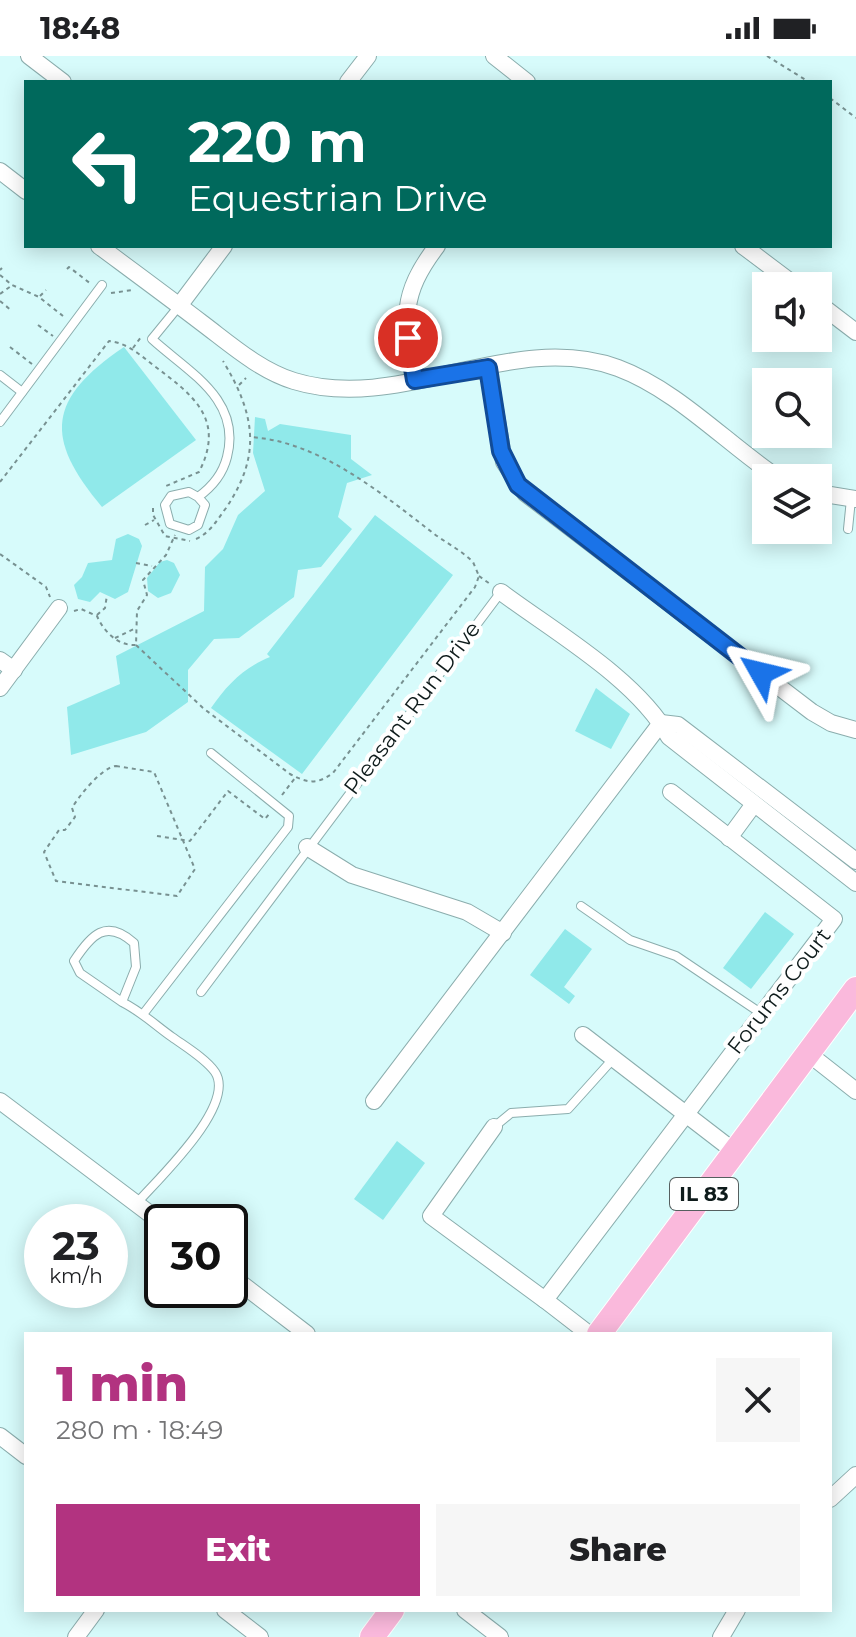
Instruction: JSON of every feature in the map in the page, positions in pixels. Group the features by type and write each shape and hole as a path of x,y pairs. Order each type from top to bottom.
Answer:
{"main road":[{"name":"IL 83","path":"600,1332 856,989"},
{"path":"372,1637 391,1612"}],"street":[{"path":"29,56 60,80"},
{"path":"350,80 368,56"},
{"path":"494,56 524,80"},
{"path":"0,171 24,189"},
{"path":"102,248 246,356 291,380 346,388 563,357 619,368 660,390 759,464"},
{"path":"179,306 222,248"},
{"path":"415,380 406,305 415,277 436,248"},
{"path":"746,248 777,272"},
{"path":"832,314 856,332"},
{"path":"488,368 504,462 525,493 812,712 831,723 856,730"},
{"path":"832,495 853,499"},
{"name":"Pleasant Run Drive","path":"501,592 617,679 661,723 669,737 856,883"},
{"path":"0,688 7,665 59,608"},
{"path":"374,1101 661,723"},
{"name":"Pleasant Run Drive","path":"661,723 678,725 856,861"},
{"name":"Forums Court","path":"545,1300 834,919 671,792"},
{"path":"729,838 754,804"},
{"path":"307,847 352,875 467,912 503,933"},
{"path":"583,1035 735,1152"},
{"path":"809,1054 856,1091"},
{"path":"0,1101 144,1209"},
{"path":"494,1127 431,1216 586,1332"},
{"path":"248,1289 304,1332"},
{"path":"0,1436 24,1454"},
{"path":"832,1497 856,1475"},
{"path":"76,1637 95,1612"},
{"path":"228,1612 260,1637"},
{"path":"468,1612 500,1637"},
{"path":"721,1637 736,1612"}],"lane":[{"path":"0,422 100,288"},
{"path":"179,306 152,339 213,391 231,429 226,463 217,478 198,497"},
{"path":"0,375 22,392"},
{"path":"189,492 198,497 205,505 204,516 189,530 179,529 165,515 171,496 189,492"},
{"path":"848,529 853,499"},
{"name":"Pleasant Run Drive","path":"201,992 501,592"},
{"path":"144,1013 288,827 289,816 276,803 211,753"},
{"path":"581,906 630,940 676,956 762,1014"},
{"path":"122,1002 136,967 134,943 121,932 104,930 88,940 74,961 80,973 122,1002 144,1013 216,1073 219,1087 216,1106 203,1126 137,1204"},
{"path":"494,1127 511,1113 568,1109 613,1058"}],"path":[{"path":"767,56 806,80"},
{"path":"832,100 856,118"},
{"path":"67,269 69,267 111,293 134,290"},
{"path":"0,275 12,285 39,297 73,324"},
{"path":"0,294 12,285"},
{"path":"0,286 4,289"},
{"path":"39,297 46,290"},
{"path":"0,301 12,311"},
{"path":"38,325 60,341"},
{"path":"0,482 109,341 132,349 190,393 205,415 210,435 208,455 199,472 171,481 161,490"},
{"path":"10,347 39,369"},
{"path":"154,503 155,520 165,536 172,540 194,541 205,536 244,477 250,437 249,418 238,386 223,361"},
{"path":"238,386 246,378"},
{"path":"179,529 166,555 143,580 147,595 137,611 134,629 136,645 203,708 296,777 306,782 322,782 333,773 411,666 458,613 479,576 463,553 349,472 276,439 250,437"},
{"path":"145,525 155,520"},
{"path":"0,554 46,587 59,608 68,612 81,609 97,616 102,628 114,638 126,646 136,645"},
{"path":"136,563 153,566"},
{"path":"97,616 105,608 107,595"},
{"path":"114,638 134,629"},
{"path":"116,766 154,772 183,840 195,869 177,896 56,881 44,852 59,830 65,830 75,817 72,808 80,795 108,767 116,766"},
{"path":"157,836 190,841 228,791 265,819 296,777"}],"shaded area":[{"path":"124,347 196,440 102,507 70,460 63,440 62,421 68,402 80,384"},
{"path":"255,417 265,419 268,431 280,424 351,435 351,459 372,475 347,483 338,517 352,529 321,567 298,570 294,597 239,638 214,639 188,670 188,702 146,732 71,755 67,707 120,684 116,656 204,611 205,567 223,549 238,515 265,491 253,453"},
{"path":"375,515 453,575 302,774 211,708 236,678 270,657 267,654"},
{"path":"128,534 139,539 142,546 128,592 115,599 100,592 90,602 78,599 74,585 82,577 88,563 112,560 116,539"},
{"path":"167,560 174,563 180,575 171,593 158,598 148,591 147,578 160,562"},
{"path":"596,688 630,714 611,749 575,731"},
{"path":"765,912 794,934 751,989 723,968"},
{"path":"565,929 592,949 564,987 575,996 569,1004 530,975"},
{"path":"397,1141 425,1163 383,1220 354,1199"}],"route":[{"path":"408,338 415,380 488,368 504,462 525,493 761,673"}]}
